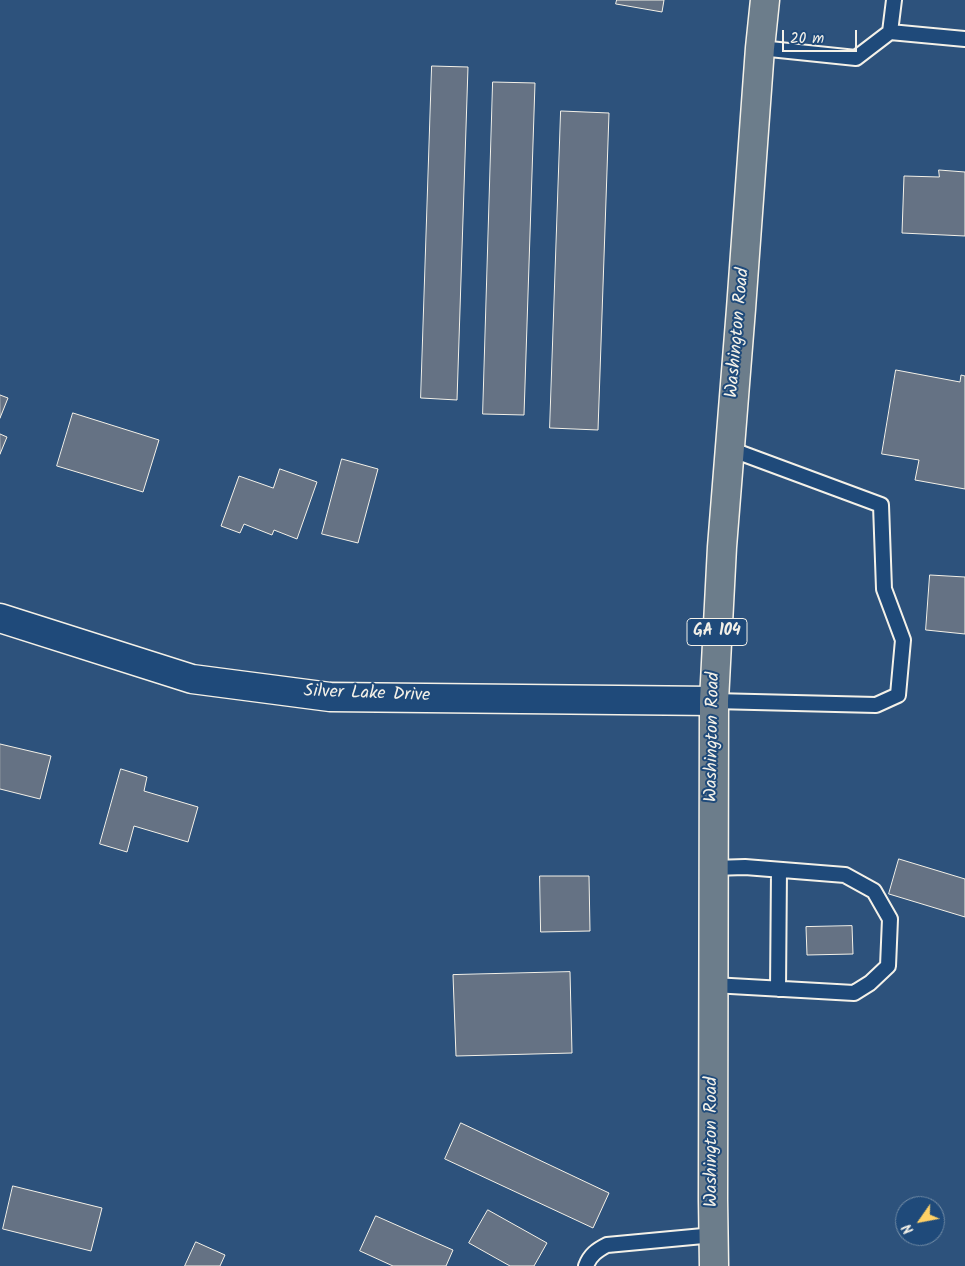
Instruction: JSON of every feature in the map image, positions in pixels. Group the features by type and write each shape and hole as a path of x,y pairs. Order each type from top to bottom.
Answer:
{"main road":[{"name":"Washington Road","path":"714,1266 714,701 722,547 765,0"}],"street":[{"name":"Silver Lake Drive","path":"0,618 192,679 330,697 714,701"}],"lane":[{"path":"890,32 894,0"},
{"path":"760,48 856,58 890,32 965,39"},
{"path":"714,701 876,705 898,695 903,640 884,589 881,504 730,449"},
{"path":"713,868 745,867 845,874 874,891 890,919 888,966 870,983 854,994 713,986"},
{"path":"778,989 779,870"},
{"path":"586,1266 588,1259 596,1250 607,1245 714,1235"}],"building":[{"path":"617,0 664,0 662,12 616,4"},
{"path":"432,66 468,67 457,400 421,398"},
{"path":"493,82 535,83 524,415 483,414"},
{"path":"561,111 609,113 598,430 550,428"},
{"path":"939,170 965,172 965,236 902,233 904,176 939,177"},
{"path":"896,370 960,382 961,375 965,376 965,489 915,480 919,460 882,454"},
{"path":"0,395 8,398 0,418"},
{"path":"73,413 159,440 143,492 57,466"},
{"path":"0,434 7,437 0,454"},
{"path":"342,459 378,469 358,543 322,534"},
{"path":"280,469 317,482 297,539 274,530 272,535 244,524 240,533 221,526 239,476 273,488"},
{"path":"930,575 965,577 965,634 926,630"},
{"path":"0,744 51,756 40,799 0,789"},
{"path":"121,769 147,777 144,791 198,807 188,842 134,826 127,852 100,844"},
{"path":"899,859 965,879 965,917 889,894"},
{"path":"540,876 589,876 590,931 541,932"},
{"path":"852,926 853,954 807,955 806,927"},
{"path":"570,972 572,1053 456,1056 453,975"},
{"path":"461,1123 609,1193 593,1228 445,1159"},
{"path":"13,1186 102,1208 91,1251 3,1229"},
{"path":"488,1210 547,1243 534,1266 510,1266 469,1243"},
{"path":"376,1216 453,1250 446,1266 393,1266 360,1251"},
{"path":"196,1242 225,1255 220,1266 185,1266"}]}
